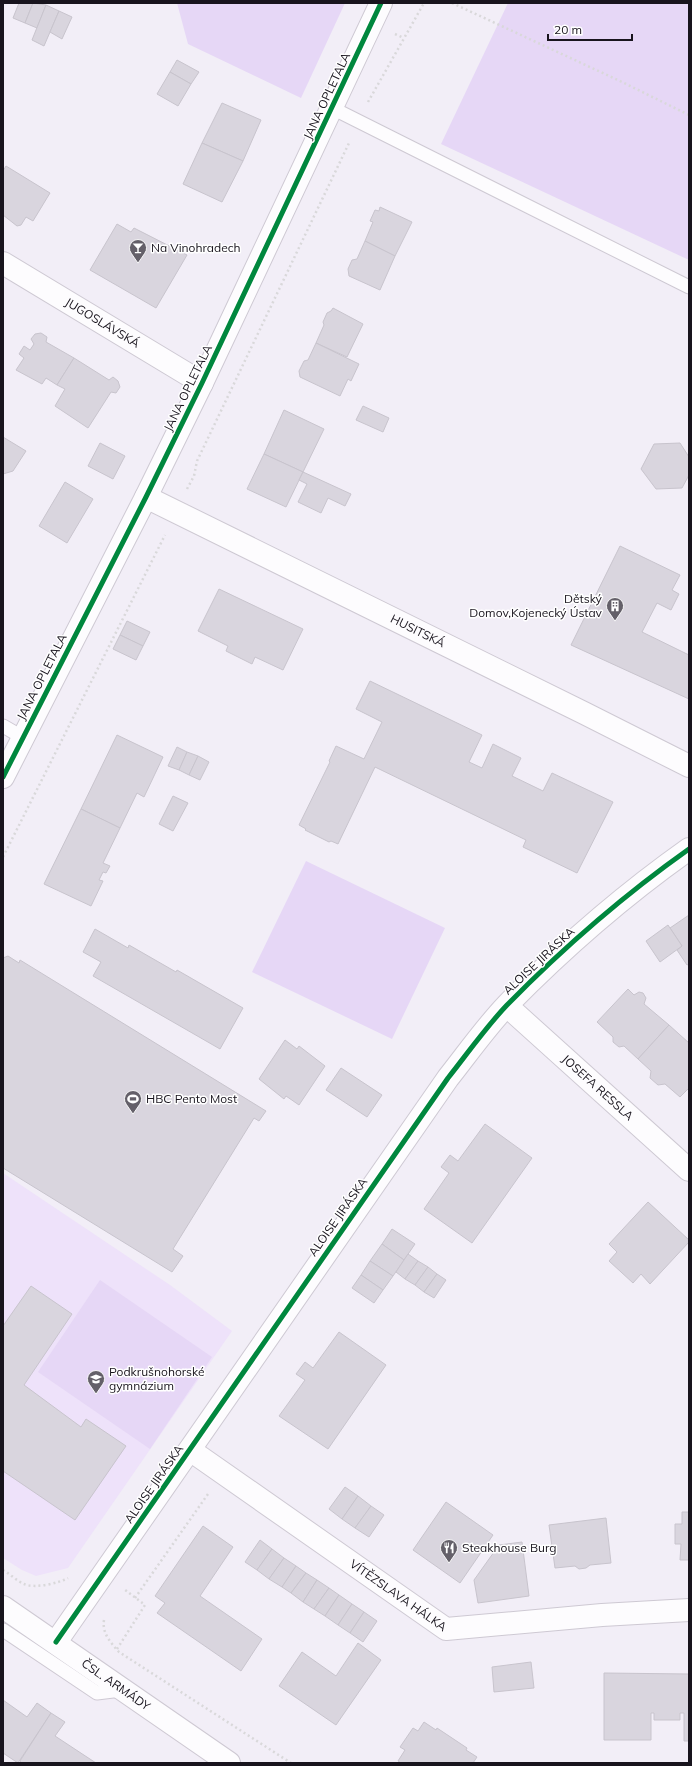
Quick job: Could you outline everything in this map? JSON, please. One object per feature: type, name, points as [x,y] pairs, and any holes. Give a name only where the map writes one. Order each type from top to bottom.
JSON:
[{"type":"street","name":"JANA OPLETALA","points":[[3,777],[22,737],[146,497],[202,383],[381,3]]},
{"type":"street","name":"JUGOSLÁVSKÁ","points":[[3,263],[202,383]]},
{"type":"street","name":"HUSITSKÁ","points":[[146,497],[689,766]]},
{"type":"street","name":"ALOISE JIRÁSKA","points":[[56,1642],[448,1078],[507,1006],[582,935],[657,872],[689,849]]},
{"type":"street","name":"JOSEFA RESSLA","points":[[507,1006],[689,1170]]},
{"type":"street","name":"VÍTĚZSLAVA HÁLKA","points":[[190,1450],[446,1629],[602,1615],[689,1610]]},
{"type":"street","name":"ČSL. ARMÁDY","points":[[3,1607],[56,1642],[121,1690],[229,1763]]},
{"type":"lane","points":[[332,108],[689,287]]},
{"type":"lane","points":[[3,726],[22,737]]},
{"type":"lane","points":[[3,1630],[97,1693],[121,1690]]},
{"type":"path","points":[[365,107],[424,3]]},
{"type":"path","points":[[452,3],[620,81],[689,115]]},
{"type":"path","points":[[395,34],[404,38]]},
{"type":"path","points":[[187,490],[194,476],[197,461],[350,141]]},
{"type":"path","points":[[3,857],[166,533]]},
{"type":"path","points":[[136,1598],[208,1494]]},
{"type":"path","points":[[3,1570],[26,1585],[46,1585],[61,1582],[72,1576]]},
{"type":"path","points":[[117,1649],[145,1605],[121,1587]]},
{"type":"path","points":[[105,1613],[103,1626],[107,1638],[117,1649],[291,1763]]},
{"type":"shaded area","points":[[177,3],[345,3],[301,98],[188,44]]},
{"type":"shaded area","points":[[508,3],[689,3],[689,260],[441,144]]},
{"type":"shaded area","points":[[306,861],[445,928],[392,1039],[252,972]]},
{"type":"shaded area","name":"Podkrušnohorské gymnázium","points":[[3,1173],[170,1285],[232,1331],[68,1568],[36,1576],[22,1570],[3,1558]]},
{"type":"shaded area","points":[[100,1280],[212,1357],[150,1449],[38,1372]]},
{"type":"building","points":[[19,3],[33,3],[25,23],[13,18]]},
{"type":"building","points":[[33,3],[46,5],[37,28],[25,23]]},
{"type":"building","points":[[46,5],[59,11],[44,46],[32,40]]},
{"type":"building","points":[[59,11],[72,17],[62,39],[50,32]]},
{"type":"building","points":[[177,60],[199,72],[191,84],[170,72]]},
{"type":"building","points":[[170,72],[191,84],[178,106],[157,94]]},
{"type":"building","points":[[222,103],[261,120],[243,161],[202,143]]},
{"type":"building","points":[[202,143],[243,161],[222,202],[183,184]]},
{"type":"building","points":[[6,166],[50,193],[33,221],[26,217],[21,225],[17,226],[3,215],[3,171]]},
{"type":"building","points":[[380,207],[412,222],[395,256],[365,241],[373,222],[370,221],[375,210],[379,211]]},
{"type":"building","name":"Na Vinohradech","points":[[117,224],[131,232],[134,228],[187,255],[156,308],[90,270]]},
{"type":"building","points":[[365,241],[395,256],[380,290],[349,276],[348,269],[352,260],[357,259]]},
{"type":"building","points":[[333,308],[363,324],[347,357],[316,343],[324,325],[323,322],[327,313]]},
{"type":"building","points":[[41,333],[47,337],[46,342],[74,358],[57,385],[46,378],[42,384],[16,370],[24,358],[19,354],[24,346],[30,350],[34,344],[31,339],[35,334]]},
{"type":"building","points":[[316,343],[359,364],[351,381],[348,379],[340,396],[300,377],[299,371],[304,361],[308,360]]},
{"type":"building","points":[[74,358],[109,380],[113,377],[118,381],[120,387],[116,393],[111,392],[88,428],[55,406],[65,389],[57,385]]},
{"type":"building","points":[[363,406],[389,418],[383,432],[356,420]]},
{"type":"building","points":[[284,410],[324,429],[303,472],[264,454]]},
{"type":"building","points":[[3,437],[26,451],[13,471],[3,474]]},
{"type":"building","points":[[100,443],[125,456],[113,479],[88,466]]},
{"type":"building","points":[[680,443],[689,457],[689,475],[682,488],[656,489],[641,469],[654,444]]},
{"type":"building","points":[[264,454],[303,472],[286,507],[247,489]]},
{"type":"building","points":[[303,472],[351,494],[345,506],[328,498],[321,513],[298,502],[307,484],[299,480]]},
{"type":"building","points":[[65,482],[93,499],[67,543],[39,526]]},
{"type":"building","name":"Dětský Domov,Kojenecký Ústav","points":[[620,546],[680,575],[672,590],[679,594],[671,610],[657,603],[642,632],[689,655],[689,699],[571,645]]},
{"type":"building","points":[[219,589],[303,629],[283,670],[255,657],[252,664],[226,651],[228,646],[198,631]]},
{"type":"building","points":[[127,621],[150,632],[143,646],[120,635]]},
{"type":"building","points":[[120,635],[143,646],[136,660],[113,649]]},
{"type":"building","points":[[370,681],[482,735],[469,762],[482,768],[493,744],[521,758],[512,776],[543,791],[552,773],[613,802],[577,873],[523,847],[526,840],[375,767],[338,844],[331,841],[329,842],[305,830],[306,829],[299,825],[330,762],[329,761],[336,746],[364,759],[382,722],[356,709]]},
{"type":"building","points":[[117,735],[163,757],[144,797],[137,793],[120,828],[81,809]]},
{"type":"building","points":[[177,747],[187,752],[179,770],[168,766]]},
{"type":"building","points":[[187,752],[198,756],[189,775],[179,770]]},
{"type":"building","points":[[198,756],[209,762],[200,780],[189,775]]},
{"type":"building","points":[[173,796],[188,803],[173,831],[159,824]]},
{"type":"building","points":[[81,809],[120,828],[103,863],[110,866],[106,873],[103,872],[99,880],[103,881],[91,906],[44,884]]},
{"type":"building","points":[[689,915],[689,964],[687,965],[677,950],[682,946],[670,928]]},
{"type":"building","points":[[668,925],[682,946],[660,962],[646,941]]},
{"type":"building","points":[[95,929],[128,948],[129,945],[176,972],[177,970],[243,1008],[220,1049],[93,976],[101,962],[83,952]]},
{"type":"building","name":"HBC Pento Most","points":[[8,956],[19,963],[20,960],[266,1111],[259,1121],[254,1118],[173,1249],[183,1256],[172,1272],[3,1168],[3,958]]},
{"type":"building","points":[[628,989],[634,995],[639,992],[643,993],[646,998],[644,1004],[669,1025],[638,1059],[624,1046],[619,1047],[613,1042],[613,1037],[597,1022]]},
{"type":"building","points":[[669,1025],[689,1043],[689,1088],[680,1097],[665,1084],[658,1085],[650,1078],[651,1071],[638,1059]]},
{"type":"building","points":[[285,1040],[297,1049],[299,1046],[325,1066],[299,1105],[286,1096],[284,1099],[259,1079]]},
{"type":"building","points":[[341,1068],[382,1095],[367,1117],[326,1090]]},
{"type":"building","points":[[485,1124],[532,1158],[472,1243],[424,1209],[449,1173],[441,1167],[450,1155],[458,1161]]},
{"type":"building","points":[[648,1202],[689,1240],[689,1242],[650,1284],[641,1274],[633,1283],[609,1261],[617,1252],[609,1244]]},
{"type":"building","points":[[392,1229],[415,1244],[404,1260],[382,1244]]},
{"type":"building","points":[[382,1244],[404,1260],[393,1276],[370,1261]]},
{"type":"building","points":[[408,1254],[418,1261],[405,1279],[396,1272]]},
{"type":"building","points":[[370,1261],[393,1276],[383,1290],[361,1275]]},
{"type":"building","points":[[418,1261],[428,1267],[415,1285],[405,1279]]},
{"type":"building","points":[[428,1267],[437,1274],[424,1292],[415,1285]]},
{"type":"building","points":[[437,1274],[446,1280],[434,1298],[424,1292]]},
{"type":"building","points":[[361,1275],[383,1290],[374,1303],[352,1288]]},
{"type":"building","points":[[31,1286],[72,1314],[24,1385],[81,1427],[86,1419],[126,1446],[75,1520],[3,1471],[3,1326]]},
{"type":"building","points":[[339,1332],[386,1365],[328,1449],[279,1416],[305,1380],[296,1374],[305,1362],[313,1368]]},
{"type":"building","points":[[345,1487],[358,1496],[342,1519],[329,1509]]},
{"type":"building","points":[[358,1496],[371,1506],[355,1528],[342,1519]]},
{"type":"building","points":[[446,1502],[493,1535],[460,1583],[413,1550]]},
{"type":"building","points":[[371,1506],[384,1515],[369,1537],[355,1528]]},
{"type":"building","points":[[682,1512],[689,1512],[689,1560],[680,1560],[681,1544],[675,1544],[675,1524],[682,1524]]},
{"type":"building","points":[[606,1518],[611,1563],[590,1565],[586,1568],[579,1569],[575,1566],[555,1568],[549,1525]]},
{"type":"building","points":[[203,1526],[233,1547],[200,1596],[262,1639],[241,1671],[157,1613],[165,1603],[155,1596]]},
{"type":"building","points":[[260,1540],[272,1549],[257,1570],[245,1562]]},
{"type":"building","points":[[522,1542],[529,1596],[478,1603],[474,1580],[499,1545]]},
{"type":"building","points":[[272,1549],[284,1558],[269,1579],[257,1570]]},
{"type":"building","points":[[284,1558],[296,1566],[282,1587],[269,1579]]},
{"type":"building","points":[[296,1566],[306,1573],[291,1593],[282,1587]]},
{"type":"building","points":[[306,1573],[317,1580],[303,1602],[291,1593]]},
{"type":"building","points":[[317,1580],[329,1588],[314,1609],[303,1602]]},
{"type":"building","points":[[329,1588],[339,1595],[325,1616],[314,1609]]},
{"type":"building","points":[[339,1595],[352,1604],[338,1625],[325,1616]]},
{"type":"building","points":[[352,1604],[364,1612],[350,1633],[338,1625]]},
{"type":"building","points":[[364,1612],[377,1621],[363,1642],[350,1633]]},
{"type":"building","points":[[358,1643],[381,1660],[336,1725],[279,1686],[302,1652],[336,1676]]},
{"type":"building","points":[[531,1662],[534,1688],[494,1692],[492,1667]]},
{"type":"building","points":[[604,1673],[689,1674],[689,1741],[684,1741],[684,1713],[680,1713],[680,1720],[654,1720],[654,1713],[651,1713],[651,1740],[604,1740]]},
{"type":"building","points":[[3,1700],[27,1717],[37,1703],[51,1713],[18,1763],[3,1753]]},
{"type":"building","points":[[51,1713],[65,1722],[55,1736],[96,1763],[22,1763],[20,1761]]},
{"type":"building","points":[[424,1722],[436,1730],[437,1728],[467,1748],[466,1750],[477,1757],[473,1763],[401,1763],[398,1761],[405,1750],[400,1747],[413,1728],[418,1731]]},
{"type":"cycle path","points":[[3,777],[146,497],[202,383],[381,3]]},
{"type":"cycle path","points":[[56,1642],[448,1078],[484,1031],[499,1013],[572,943],[641,885],[689,849]]},
{"type":"place","name":"Na Vinohradech","points":[[138,263]]},
{"type":"place","name":"Dětský Domov,Kojenecký Ústav","points":[[615,621]]},
{"type":"place","name":"HBC Pento Most","points":[[133,1114]]},
{"type":"place","name":"Podkrušnohorské gymnázium","points":[[96,1394]]},
{"type":"place","name":"Steakhouse Burg","points":[[449,1563]]}]
